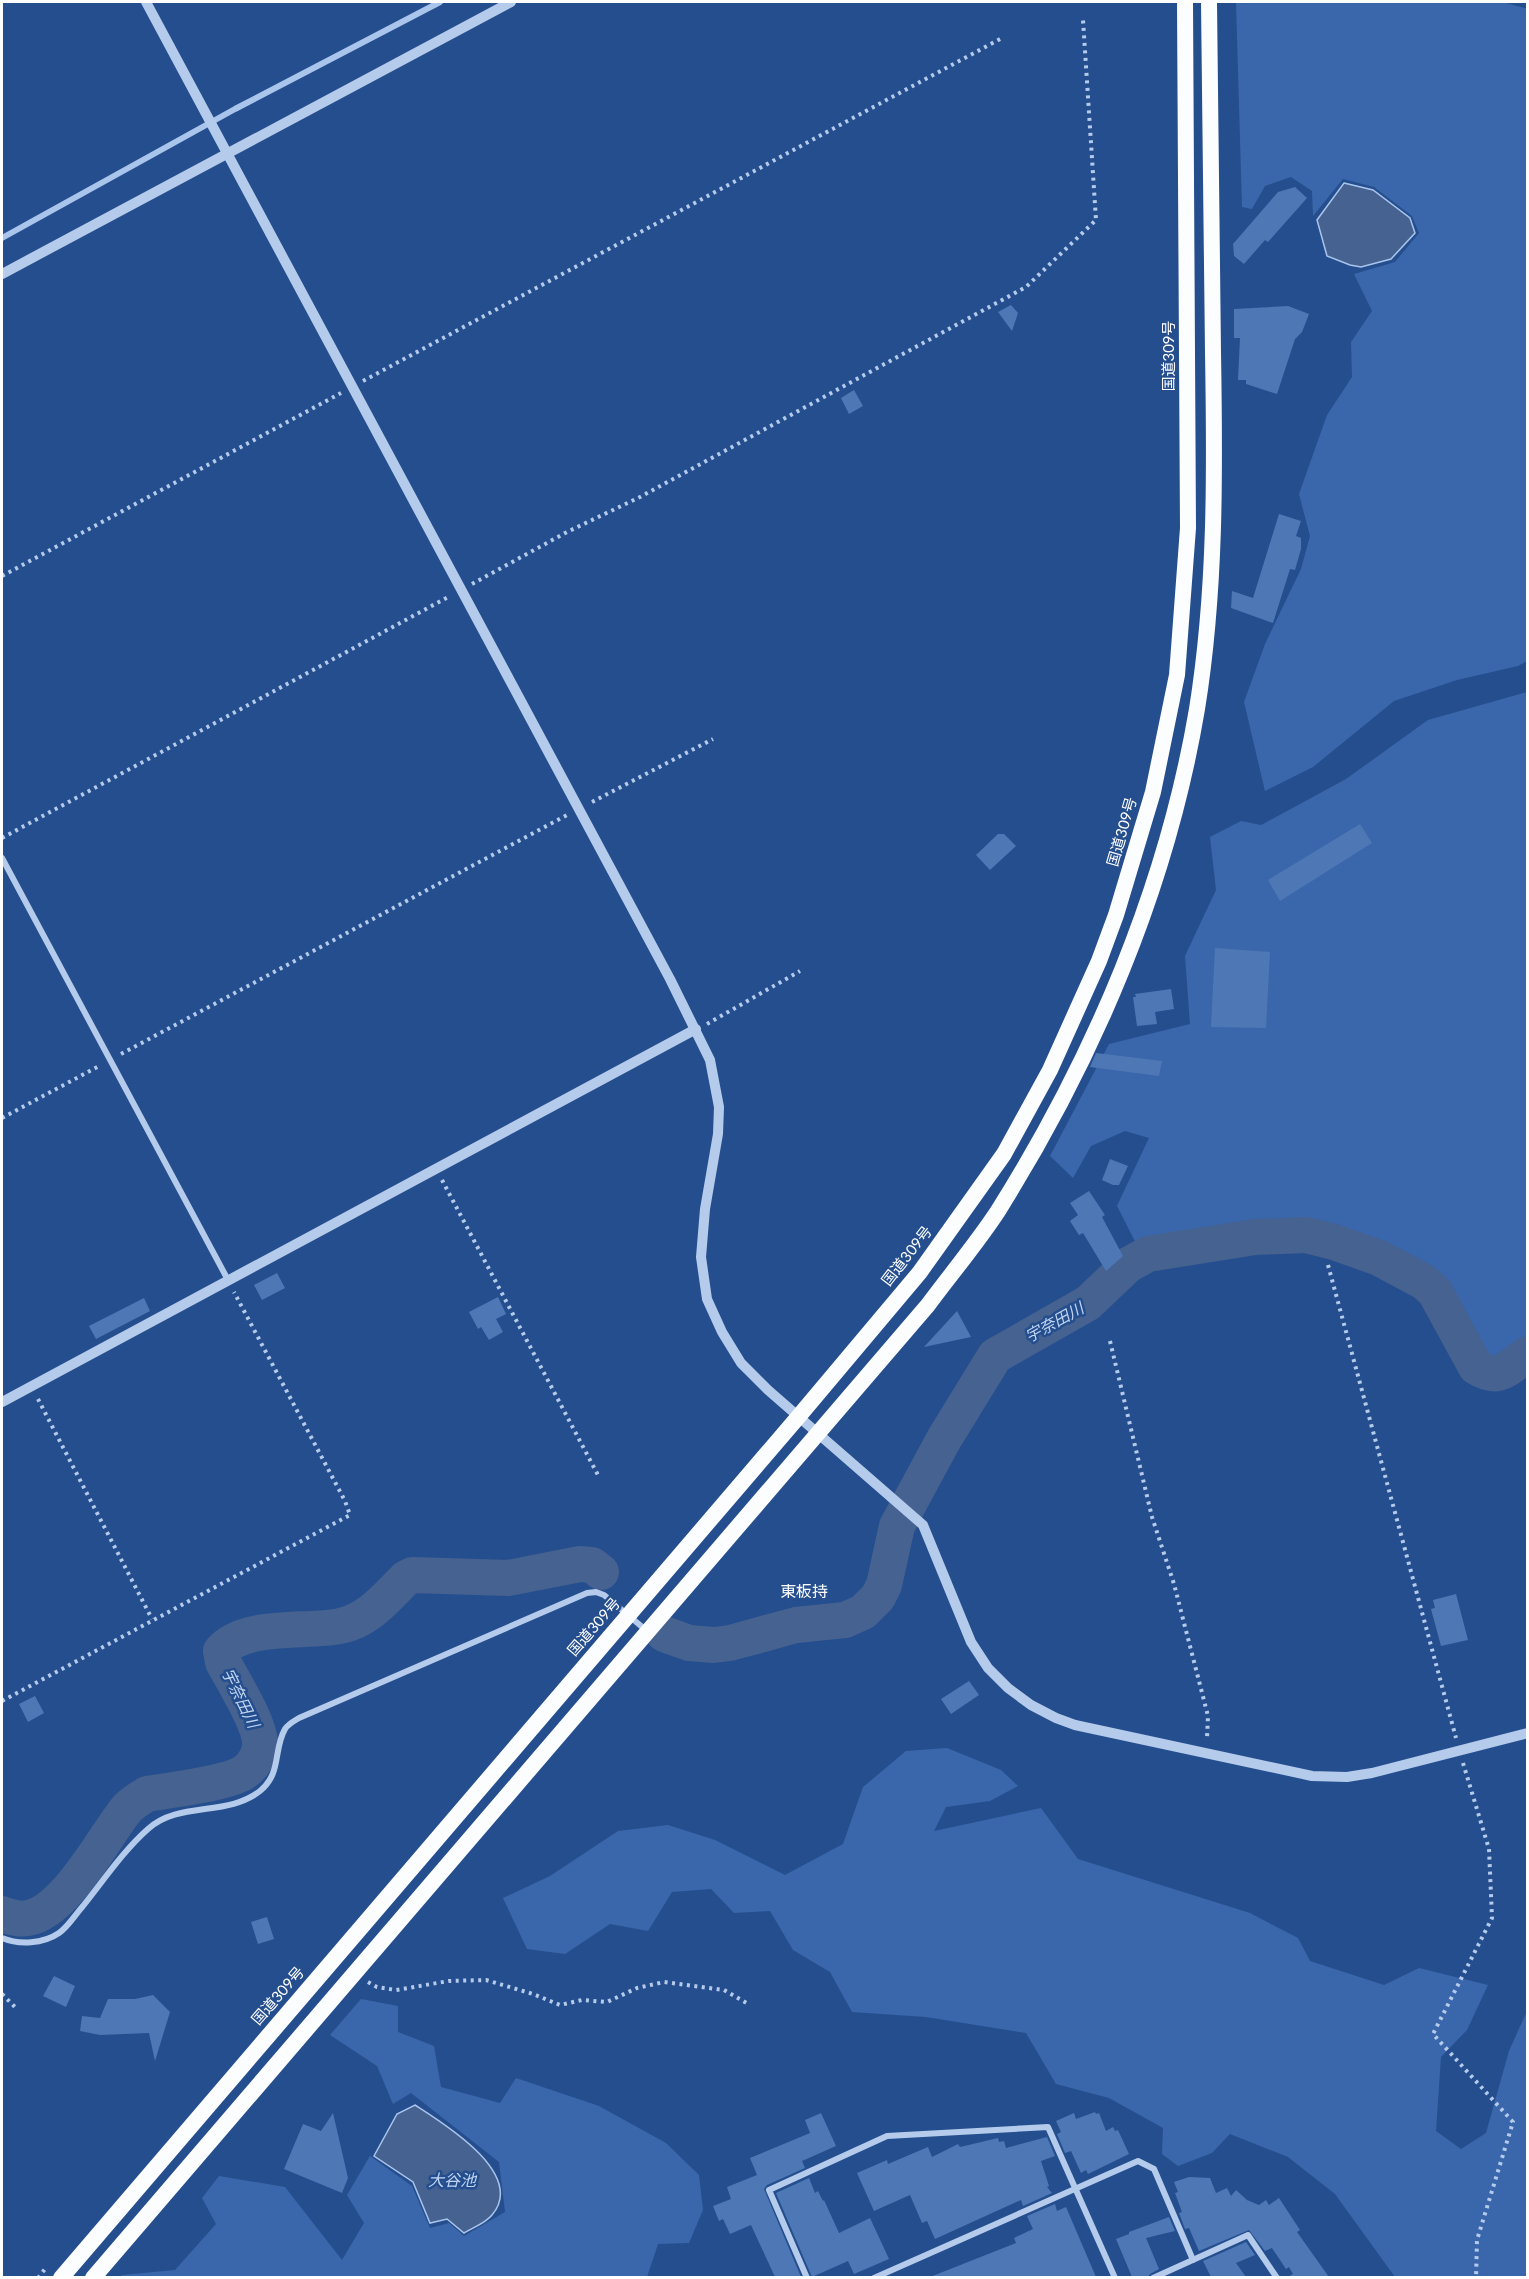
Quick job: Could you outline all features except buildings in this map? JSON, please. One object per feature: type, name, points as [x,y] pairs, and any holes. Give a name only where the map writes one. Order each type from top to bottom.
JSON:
[{"type":"highway","name":"国道309号","points":[[61,2277],[920,1272],[1004,1154],[1050,1070],[1095,972],[1116,915],[1150,803],[1168,728],[1177,675],[1188,528],[1185,2]]},
{"type":"highway","points":[[93,2277],[928,1305],[996,1213],[1076,1073],[1103,1017],[1158,867],[1183,781],[1197,708],[1206,635],[1215,496],[1209,2]]},
{"type":"street","points":[[146,2],[579,809],[696,1029],[710,1060],[719,1107],[718,1134],[702,1235],[703,1281],[707,1299],[722,1332],[741,1363],[889,1498],[922,1525],[971,1642],[988,1668],[1008,1688],[1031,1705],[1056,1718],[1075,1725],[1312,1776],[1347,1777],[1372,1773],[1527,1733]]},
{"type":"street","points":[[2,274],[510,2]]},
{"type":"street","points":[[2,858],[228,1280]]},
{"type":"street","points":[[2,1402],[696,1029]]},
{"type":"street","points":[[2,1938],[31,1943],[61,1932],[139,1838],[155,1823],[184,1812],[234,1804],[260,1791],[273,1774],[285,1729],[299,1718],[587,1593],[596,1592],[604,1595],[648,1632]]},
{"type":"street","points":[[807,2277],[769,2190],[887,2136],[1048,2127],[1115,2277]]},
{"type":"street","points":[[874,2277],[1138,2161],[1154,2169],[1193,2260]]},
{"type":"street","points":[[1153,2277],[1248,2235],[1277,2277]]},
{"type":"path","points":[[2,838],[1026,287],[1096,220],[1083,20]]},
{"type":"path","points":[[2,576],[1002,38]]},
{"type":"path","points":[[2,1118],[712,739]]},
{"type":"path","points":[[696,1029],[717,1020],[800,971]]},
{"type":"path","points":[[436,1169],[599,1477]]},
{"type":"path","points":[[1328,1265],[1478,1820],[1489,1849],[1492,1918],[1433,2034],[1513,2122],[1477,2240],[1476,2277]]},
{"type":"path","points":[[2,1701],[350,1515],[345,1501],[228,1280]]},
{"type":"path","points":[[1110,1341],[1152,1517],[1174,1584],[1208,1716],[1206,1754]]},
{"type":"path","points":[[31,1386],[152,1619]]},
{"type":"path","points":[[354,1974],[377,1987],[396,1990],[449,1981],[486,1980],[560,2005],[582,2000],[607,2002],[637,1988],[664,1982],[724,1990],[750,2005]]},
{"type":"path","points":[[2,1994],[16,2008]]},
{"type":"shaded area","points":[[1236,2],[1502,2],[1528,9],[1527,661],[1518,666],[1457,680],[1394,701],[1313,767],[1265,791],[1244,702],[1265,644],[1301,569],[1310,536],[1299,494],[1327,415],[1352,377],[1351,342],[1372,311],[1354,274],[1395,262],[1419,233],[1412,216],[1374,187],[1343,179],[1313,216],[1312,191],[1291,177],[1265,186],[1252,209],[1242,207]]},
{"type":"shaded area","points":[[1527,692],[1527,1352],[1502,1371],[1472,1369],[1427,1294],[1344,1249],[1298,1235],[1200,1249],[1147,1265],[1117,1206],[1149,1138],[1125,1131],[1091,1146],[1073,1178],[1050,1156],[1109,1044],[1190,1024],[1185,956],[1216,890],[1210,837],[1241,821],[1261,825],[1346,779],[1428,720]]},
{"type":"shaded area","points":[[947,1748],[1001,1770],[1018,1786],[990,1801],[946,1807],[934,1831],[1041,1808],[1078,1859],[1250,1913],[1298,1938],[1310,1961],[1384,1985],[1419,1968],[1488,1985],[1467,2030],[1441,2057],[1436,2131],[1461,2149],[1486,2133],[1509,2051],[1527,2011],[1527,2277],[1395,2277],[1335,2194],[1288,2157],[1230,2134],[1212,2153],[1178,2166],[1162,2154],[1163,2128],[1109,2098],[1056,2084],[1026,2033],[926,2017],[852,2012],[830,1972],[793,1950],[770,1911],[734,1913],[711,1889],[672,1892],[648,1931],[610,1924],[565,1954],[527,1949],[503,1898],[550,1876],[618,1831],[668,1825],[715,1840],[785,1875],[843,1844],[863,1787],[906,1751]]},
{"type":"shaded area","points":[[361,1999],[398,2006],[398,2032],[434,2046],[441,2087],[500,2103],[516,2078],[599,2106],[666,2143],[699,2175],[703,2210],[689,2243],[658,2244],[647,2277],[120,2277],[175,2270],[216,2224],[202,2198],[219,2176],[285,2187],[342,2260],[364,2223],[347,2195],[370,2156],[412,2186],[430,2228],[449,2223],[464,2236],[505,2212],[499,2162],[411,2093],[393,2104],[377,2066],[330,2035]]},
{"type":"water","points":[[1344,183],[1373,190],[1410,218],[1415,233],[1391,259],[1361,267],[1327,256],[1317,220]]},
{"type":"water","name":"大谷池","points":[[415,2105],[444,2124],[477,2151],[499,2183],[500,2199],[492,2215],[483,2223],[464,2233],[447,2219],[430,2223],[413,2182],[374,2156],[397,2114]]},
{"type":"waterway","points":[[2,238],[235,109],[440,2]]},
{"type":"waterway","name":"宇奈田川","points":[[664,1634],[689,1643],[714,1645],[730,1643],[796,1625],[845,1620],[863,1612],[878,1597],[884,1585],[897,1526],[944,1439],[995,1356],[1088,1303],[1128,1265],[1148,1254],[1255,1237],[1306,1235],[1334,1242],[1379,1258],[1424,1282],[1435,1292],[1476,1367],[1497,1373],[1509,1368],[1528,1354]]},
{"type":"waterway","name":"宇奈田川","points":[[2,1914],[28,1918],[42,1913],[56,1903],[82,1873],[127,1808],[135,1801],[147,1794],[234,1777],[243,1773],[256,1760],[260,1747],[259,1734],[223,1662],[221,1651],[232,1642],[260,1633],[326,1628],[350,1623],[368,1614],[412,1575],[508,1578],[580,1564],[592,1565],[601,1572]]},
{"type":"district","name":"東板持","points":[[804,1591]]}]
